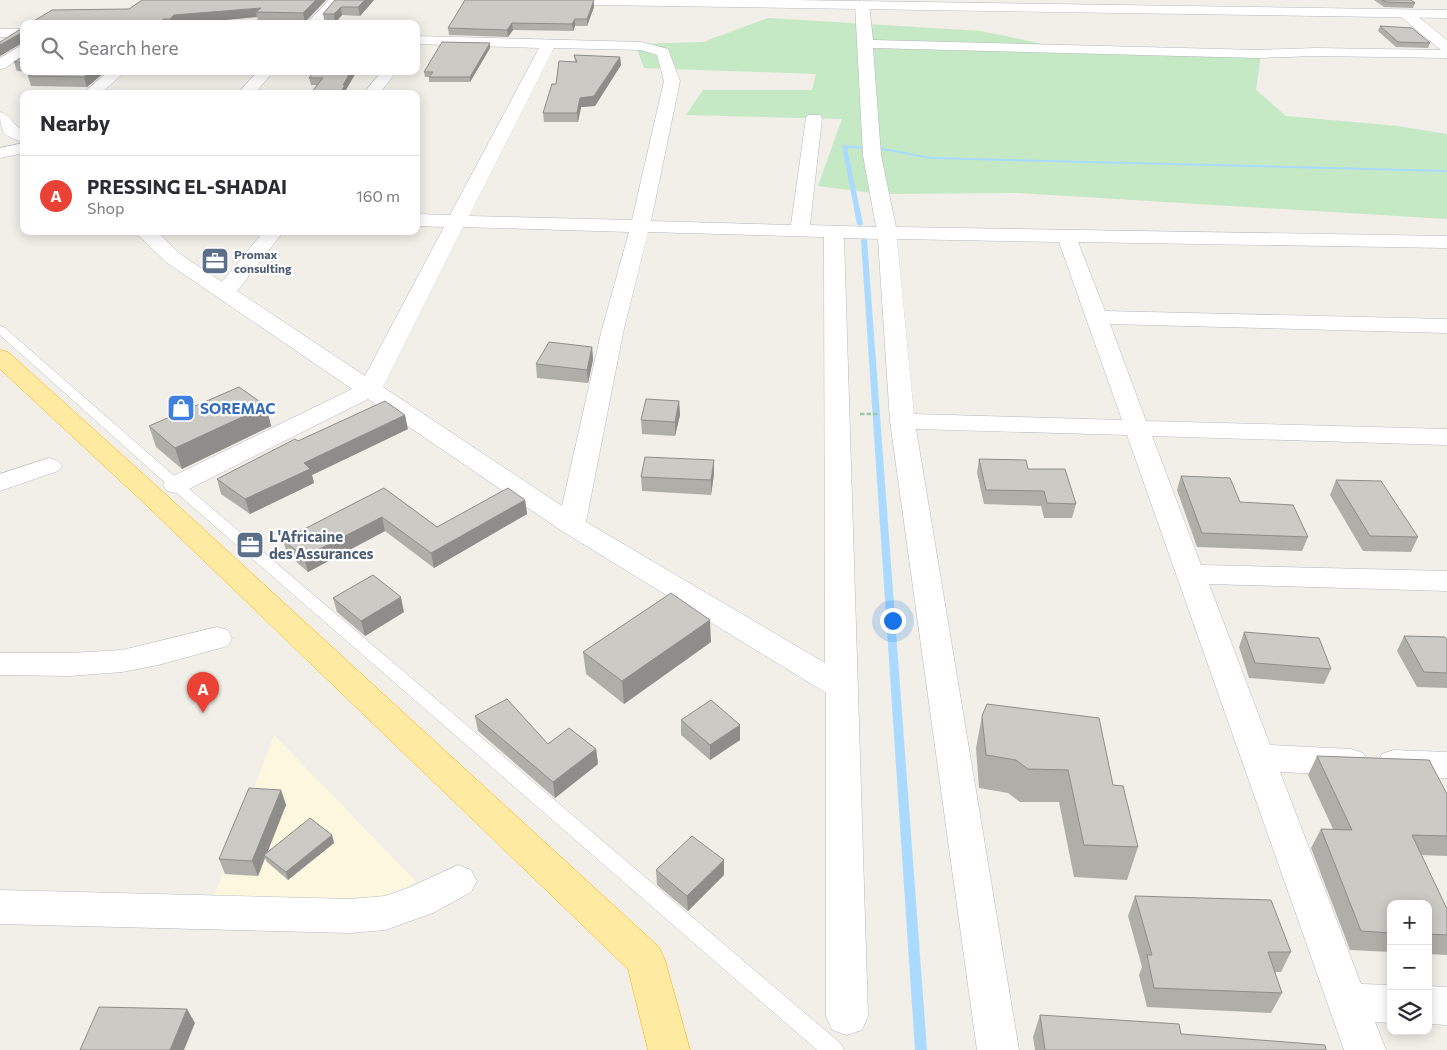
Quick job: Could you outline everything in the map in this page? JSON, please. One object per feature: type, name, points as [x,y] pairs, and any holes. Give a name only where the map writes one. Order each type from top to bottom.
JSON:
[{"type":"highway","points":[[0,357],[160,504],[645,960],[669,1050]]},
{"type":"street","points":[[317,20],[336,0]]},
{"type":"street","points":[[535,0],[1447,14]]},
{"type":"street","points":[[1052,0],[1447,6]]},
{"type":"street","points":[[862,4],[872,147],[887,233],[894,418],[998,1050]]},
{"type":"street","points":[[1406,14],[1447,47]]},
{"type":"street","points":[[0,33],[20,33]]},
{"type":"street","points":[[420,40],[642,46],[663,52],[672,81],[640,226],[612,332],[572,525]]},
{"type":"street","points":[[176,486],[370,389],[549,43]]},
{"type":"street","points":[[866,44],[1248,54],[1315,52],[1447,54]]},
{"type":"street","points":[[0,65],[20,51]]},
{"type":"street","points":[[95,90],[114,75]]},
{"type":"street","points":[[249,90],[263,75]]},
{"type":"street","points":[[373,90],[387,75]]},
{"type":"street","points":[[0,118],[12,132],[20,135]]},
{"type":"street","points":[[800,230],[814,118]]},
{"type":"street","points":[[0,154],[20,149]]},
{"type":"street","points":[[420,220],[887,233],[1447,242]]},
{"type":"street","points":[[834,231],[847,1016]]},
{"type":"street","points":[[148,235],[173,258],[224,293],[572,525],[842,688]]},
{"type":"street","points":[[224,293],[271,235]]},
{"type":"street","points":[[1066,235],[1365,1050]]},
{"type":"street","points":[[1097,317],[1447,326]]},
{"type":"street","points":[[894,418],[1136,428],[1447,437]]},
{"type":"street","points":[[0,483],[49,466]]},
{"type":"street","points":[[1190,574],[1447,581]]},
{"type":"street","points":[[0,664],[76,665],[106,663],[140,658],[217,638]]},
{"type":"street","points":[[1258,758],[1447,765]]},
{"type":"street","points":[[0,907],[350,916],[385,913],[420,901],[458,881]]},
{"type":"street","points":[[1347,1002],[1387,1004]]},
{"type":"street","points":[[1432,1005],[1447,1006]]},
{"type":"lane","points":[[0,329],[176,486],[833,1050]]},
{"type":"path","points":[[859,414],[894,418]]},
{"type":"shaded area","points":[[274,735],[416,882],[384,897],[357,901],[213,899]]},
{"type":"green space","points":[[768,18],[981,31],[1076,51],[1261,54],[1256,90],[1286,116],[1398,126],[1447,134],[1447,219],[1018,193],[881,194],[818,186],[842,119],[686,115],[703,90],[812,90],[816,74],[644,68],[635,44],[703,42]]},
{"type":"building","points":[[142,0],[316,0],[303,13],[256,12],[261,8],[174,15],[170,19],[163,20],[36,20],[52,10],[129,9]]},
{"type":"building","points":[[335,0],[365,0],[358,7],[341,7],[334,14],[323,14]]},
{"type":"building","points":[[465,0],[594,0],[587,19],[575,19],[572,24],[512,23],[507,30],[448,28]]},
{"type":"building","points":[[1382,0],[1411,0],[1415,3],[1386,2]]},
{"type":"building","points":[[1380,26],[1412,28],[1430,43],[1398,42]]},
{"type":"building","points":[[20,30],[20,34],[0,45],[0,42]]},
{"type":"building","points":[[442,42],[490,43],[470,77],[429,77],[433,72],[424,72]]},
{"type":"building","points":[[574,55],[620,57],[594,96],[580,98],[577,113],[543,113],[552,84],[556,84],[559,61],[577,62]]},
{"type":"building","points":[[29,75],[86,75],[84,77],[28,76]]},
{"type":"building","points":[[311,75],[349,75],[342,90],[313,90],[323,78],[309,78]]},
{"type":"building","points":[[549,342],[592,347],[587,370],[536,364]]},
{"type":"building","points":[[239,387],[266,406],[175,448],[149,426]]},
{"type":"building","points":[[646,399],[679,401],[675,422],[641,420]]},
{"type":"building","points":[[385,401],[405,415],[304,463],[310,469],[245,499],[217,479],[295,439],[298,441]]},
{"type":"building","points":[[645,457],[714,460],[711,480],[641,477]]},
{"type":"building","points":[[979,459],[1026,460],[1028,469],[1065,469],[1076,504],[1047,503],[1044,491],[986,490]]},
{"type":"building","points":[[1181,476],[1230,478],[1240,502],[1293,505],[1308,537],[1202,533]]},
{"type":"building","points":[[1336,480],[1381,481],[1418,537],[1370,536]]},
{"type":"building","points":[[384,488],[437,527],[508,488],[525,500],[431,553],[382,517],[304,557],[283,540]]},
{"type":"building","points":[[373,575],[401,597],[361,621],[333,598]]},
{"type":"building","points":[[671,593],[710,620],[622,681],[583,652]]},
{"type":"building","points":[[1244,632],[1319,638],[1331,669],[1255,663]]},
{"type":"building","points":[[1404,636],[1445,637],[1447,640],[1447,673],[1424,672]]},
{"type":"building","points":[[507,699],[548,744],[569,728],[596,749],[553,782],[475,716]]},
{"type":"building","points":[[711,700],[740,725],[710,745],[681,720]]},
{"type":"building","points":[[987,704],[1099,718],[1113,785],[1123,786],[1138,847],[1084,845],[1068,770],[1028,769],[1016,760],[986,755],[982,716]]},
{"type":"building","points":[[1317,756],[1429,760],[1447,794],[1447,836],[1412,835],[1447,909],[1447,935],[1432,934],[1432,900],[1387,900],[1387,933],[1361,931],[1321,829],[1352,830]]},
{"type":"building","points":[[249,788],[281,790],[252,861],[219,859]]},
{"type":"building","points":[[310,818],[332,835],[286,872],[264,855]]},
{"type":"building","points":[[692,836],[724,860],[687,896],[656,870]]},
{"type":"building","points":[[1135,896],[1271,900],[1291,952],[1268,952],[1282,993],[1154,988],[1147,955],[1152,955]]},
{"type":"building","points":[[99,1007],[187,1009],[170,1050],[80,1050]]},
{"type":"building","points":[[1040,1015],[1179,1024],[1181,1034],[1325,1045],[1326,1050],[1045,1050]]},
{"type":"waterway","points":[[860,224],[844,146],[883,149],[931,158],[1447,171]]},
{"type":"waterway","points":[[864,240],[921,1050]]},
{"type":"place","name":"Promax consulting","points":[[215,261]]},
{"type":"place","name":"SOREMAC","points":[[181,408]]},
{"type":"place","name":"L'Africaine des Assurances","points":[[250,545]]},
{"type":"place","name":"PRESSING EL-SHADAI","points":[[203,713]]}]
